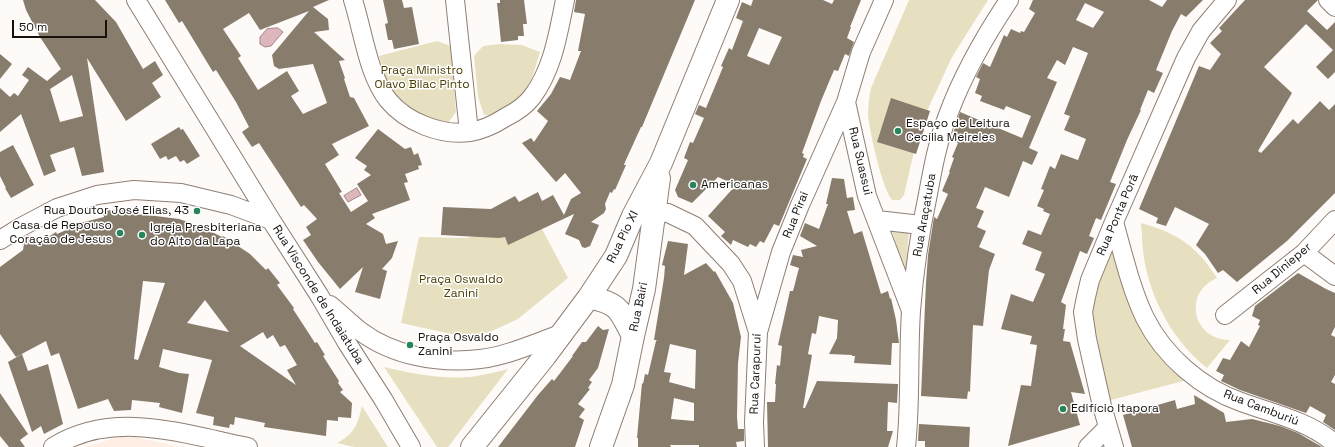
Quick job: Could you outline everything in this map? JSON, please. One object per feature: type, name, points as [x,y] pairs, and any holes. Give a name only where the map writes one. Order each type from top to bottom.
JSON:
[{"type":"main road","name":"Rua Pio XI","points":[[472,447],[589,297],[616,256],[633,216],[661,163],[728,0]]},
{"type":"main road","name":"Rua Bairi","points":[[602,447],[623,385],[644,289],[661,163]]},
{"type":"main road","points":[[589,297],[610,302],[615,306],[625,320],[633,336]]},
{"type":"street","name":"Rua Visconde de Indaiatuba","points":[[136,0],[271,220],[320,295],[347,343],[412,447]]},
{"type":"street","points":[[353,0],[373,73],[388,100],[411,118],[436,129],[450,132],[469,132],[493,125],[520,110],[532,98],[541,82],[554,52],[564,0]]},
{"type":"street","points":[[455,0],[469,132]]},
{"type":"street","name":"Rua Pirai","points":[[758,332],[781,252],[800,205],[846,102],[862,52],[884,0]]},
{"type":"street","name":"Rua Araçatuba","points":[[906,447],[911,312],[915,272],[922,225],[935,158],[948,115],[965,74],[989,30],[1010,0]]},
{"type":"street","name":"Rua Ponta Porã","points":[[1114,447],[1087,339],[1083,312],[1090,280],[1186,58],[1201,31],[1227,0]]},
{"type":"street","points":[[1328,0],[1335,7]]},
{"type":"street","name":"Rua Suassui","points":[[846,102],[867,196],[911,312]]},
{"type":"street","points":[[0,240],[57,208],[97,195],[134,190],[182,193],[231,205],[271,220]]},
{"type":"street","name":"Rua Carapuruí","points":[[633,216],[659,224],[666,223],[695,226],[731,264],[742,281],[758,332],[754,422],[755,447]]},
{"type":"street","points":[[877,220],[922,225]]},
{"type":"street","name":"Rua Dinieper","points":[[1225,315],[1304,253],[1335,220]]},
{"type":"street","name":"Rua Camburiú","points":[[1114,222],[1126,264],[1145,318],[1163,346],[1178,362],[1196,378],[1230,398],[1314,428],[1335,444]]},
{"type":"street","points":[[1304,253],[1335,276]]},
{"type":"street","points":[[320,295],[360,331],[380,343],[401,352],[443,360],[480,359],[515,350],[561,334]]},
{"type":"street","points":[[610,424],[615,447]]},
{"type":"street","points":[[53,447],[76,436],[94,430],[132,426],[154,428],[248,447]]},
{"type":"street","points":[[1088,447],[1108,427]]},
{"type":"shaded area","points":[[278,28],[283,32],[271,46],[265,47],[260,44],[260,37],[267,29]]},
{"type":"shaded area","points":[[357,188],[361,195],[348,202],[344,196]]},
{"type":"shaded area","points":[[125,435],[180,447],[85,447]]},
{"type":"green space","points":[[909,0],[988,0],[952,57],[927,111],[916,143],[904,195],[900,200],[892,200],[884,184],[877,160],[869,124],[868,105],[871,88]]},
{"type":"green space","name":"Praça Ministro Olavo Bilac Pinto","points":[[437,41],[451,46],[456,112],[448,123],[436,123],[417,114],[400,102],[387,82],[379,56]]},
{"type":"green space","name":"Praça Ministro Olavo Bilac Pinto","points":[[499,44],[522,45],[540,52],[529,83],[520,96],[499,112],[491,115],[484,115],[478,97],[474,56],[483,46]]},
{"type":"green space","name":"Praça Oswaldo Zanini","points":[[533,212],[568,278],[518,319],[490,332],[460,336],[401,323],[419,237],[467,238],[506,228]]},
{"type":"green space","points":[[1141,223],[1165,231],[1185,242],[1202,257],[1217,278],[1206,285],[1199,294],[1196,304],[1196,315],[1200,324],[1207,332],[1217,338],[1230,340],[1207,368],[1193,356],[1181,342],[1161,310],[1153,292],[1148,275],[1144,256]]},
{"type":"green space","points":[[909,230],[906,269],[904,270],[892,231]]},
{"type":"green space","points":[[1111,245],[1187,380],[1107,401],[1090,323],[1092,304]]},
{"type":"green space","points":[[384,367],[438,377],[471,377],[508,369],[448,447],[437,447]]},
{"type":"green space","points":[[362,406],[388,447],[354,447],[337,443],[352,432],[359,419]]},
{"type":"building","points":[[23,0],[95,0],[116,22],[143,69],[155,61],[163,75],[152,83],[161,97],[126,121],[87,58],[104,172],[82,176],[74,147],[50,155],[56,171],[44,176],[21,114],[0,132],[0,88],[10,97],[14,93],[18,96],[29,80],[22,75],[28,67],[47,81],[61,69],[40,37],[26,10]],"holes":[[[72,75],[83,116],[60,122],[50,89]]]},
{"type":"building","points":[[165,0],[329,0],[313,7],[328,19],[329,30],[314,32],[345,60],[339,61],[350,97],[354,98],[369,126],[332,144],[339,155],[325,164],[342,192],[339,193],[351,212],[368,201],[357,184],[371,175],[364,170],[367,166],[355,158],[378,129],[405,149],[411,147],[414,155],[418,153],[422,165],[418,166],[419,169],[405,174],[408,182],[404,183],[410,200],[372,214],[375,218],[366,224],[383,234],[386,244],[398,241],[392,258],[382,269],[387,271],[380,299],[355,292],[363,267],[340,289],[318,262],[303,240],[311,235],[306,227],[317,219],[304,205],[301,207],[259,143],[252,147],[242,132],[249,127],[236,102],[216,70],[213,72],[182,21],[179,23]],"holes":[[[309,11],[272,55],[274,66],[279,69],[313,64],[327,103],[303,114],[291,96],[299,91],[287,71],[258,90],[238,58],[241,56],[223,29],[249,13],[260,30]]]},
{"type":"building","points":[[383,0],[402,0],[404,8],[412,7],[419,44],[394,49],[392,40],[388,40],[385,24],[388,23]]},
{"type":"building","points":[[500,0],[524,0],[527,24],[523,24],[524,36],[518,36],[518,40],[501,42],[497,3],[500,3]]},
{"type":"building","points":[[576,0],[695,0],[642,127],[625,162],[624,165],[626,165],[615,190],[614,189],[612,193],[610,192],[605,204],[606,209],[604,213],[591,222],[599,225],[590,246],[585,248],[582,247],[579,240],[565,234],[574,214],[508,245],[505,237],[441,235],[443,207],[491,209],[515,196],[519,202],[538,192],[542,201],[553,195],[564,215],[571,199],[581,193],[565,173],[556,182],[522,143],[531,138],[534,142],[548,121],[537,111],[551,94],[560,77],[570,80],[581,51],[578,51],[585,14],[574,12]]},
{"type":"building","points":[[753,0],[823,0],[832,4],[834,0],[861,0],[847,38],[854,42],[849,56],[845,54],[838,71],[834,70],[821,101],[802,153],[804,154],[803,157],[807,159],[779,226],[774,224],[764,243],[760,241],[756,247],[750,244],[748,247],[733,240],[731,245],[721,236],[725,232],[708,216],[736,185],[718,177],[692,203],[678,197],[675,190],[688,160],[684,158],[690,142],[693,143],[704,118],[695,114],[699,105],[706,108],[729,48],[732,50],[743,21],[736,18],[742,2],[751,6]],"holes":[[[759,28],[782,37],[769,65],[747,56]]]},
{"type":"building","points":[[1033,0],[1149,0],[1162,7],[1167,0],[1203,0],[1186,17],[1181,14],[1172,31],[1156,70],[1163,73],[1154,93],[1148,90],[1110,182],[1116,184],[1101,220],[1096,218],[1089,236],[1094,238],[1087,254],[1080,251],[1061,302],[1066,305],[1063,341],[1070,342],[1085,394],[1071,392],[1080,425],[1008,446],[1021,385],[1031,386],[1037,345],[1030,344],[1032,336],[1001,329],[1011,294],[1033,302],[1045,274],[1035,270],[1042,252],[1022,244],[1028,230],[1041,235],[1050,214],[1037,206],[1044,190],[1041,189],[1050,166],[1055,169],[1061,154],[1078,160],[1086,139],[1064,130],[1070,116],[1064,114],[1088,53],[1073,47],[1065,65],[1057,60],[1047,78],[1057,82],[1029,148],[1038,152],[1032,165],[1023,161],[1009,197],[985,187],[976,208],[984,211],[977,227],[986,231],[979,247],[995,254],[989,270],[983,326],[973,325],[970,392],[968,391],[967,399],[921,396],[926,283],[928,255],[934,217],[937,219],[948,194],[942,191],[950,172],[954,158],[952,157],[958,143],[951,140],[960,112],[1022,138],[1031,116],[1006,106],[1004,110],[980,101],[982,96],[975,93],[980,79],[976,77],[983,63],[990,67],[1004,35],[1007,37],[1011,29],[1020,33],[1021,31],[1024,32],[1035,13],[1029,9]],"holes":[[[1085,3],[1104,12],[1093,28],[1076,20]]]},
{"type":"building","points":[[1245,0],[1318,0],[1307,11],[1327,30],[1335,22],[1335,72],[1328,79],[1316,67],[1333,50],[1306,24],[1264,67],[1292,93],[1258,151],[1261,153],[1293,119],[1298,124],[1320,101],[1329,110],[1335,104],[1335,193],[1287,241],[1237,282],[1223,270],[1218,273],[1205,254],[1196,245],[1209,224],[1175,207],[1166,226],[1156,223],[1158,218],[1139,209],[1199,66],[1210,70],[1221,54],[1210,43],[1222,31],[1219,28]]},
{"type":"building","points":[[0,54],[12,64],[0,79]]},
{"type":"building","points":[[891,98],[930,111],[916,154],[877,142]]},
{"type":"building","points":[[179,127],[181,130],[183,129],[200,156],[187,164],[184,160],[180,162],[176,156],[168,160],[166,156],[160,159],[151,144]]},
{"type":"building","points":[[13,145],[34,185],[11,198],[0,176],[0,152]]},
{"type":"building","points":[[832,178],[844,179],[847,198],[853,197],[855,210],[847,211],[854,234],[862,231],[881,294],[888,291],[890,299],[891,298],[899,343],[892,343],[891,365],[854,363],[855,356],[829,354],[837,338],[838,320],[819,316],[816,334],[812,333],[808,354],[812,355],[803,408],[805,408],[817,381],[898,384],[897,403],[888,402],[887,431],[893,431],[888,447],[768,447],[767,402],[775,402],[777,365],[780,366],[782,346],[778,345],[790,291],[793,291],[799,268],[790,265],[793,255],[803,257],[801,250],[817,246],[800,236],[805,223],[819,229],[828,204],[826,204]]},
{"type":"building","points":[[128,208],[128,214],[179,219],[200,226],[222,237],[223,236],[250,254],[266,270],[268,268],[280,283],[277,285],[294,308],[293,309],[315,343],[317,342],[325,355],[323,356],[343,390],[340,392],[352,403],[351,418],[338,417],[338,421],[327,420],[326,436],[264,427],[265,423],[235,417],[234,425],[230,424],[229,428],[213,425],[214,417],[196,413],[212,360],[163,349],[159,367],[179,373],[189,374],[182,413],[159,407],[160,403],[132,400],[131,410],[114,411],[108,399],[78,409],[59,353],[51,356],[46,341],[16,357],[0,334],[0,267],[23,250],[25,237],[29,235],[36,245],[56,232],[57,234],[80,223],[104,217],[103,211]],"holes":[[[143,281],[165,283],[138,360],[134,359]],[[205,300],[229,332],[187,323]],[[263,332],[267,339],[273,335],[280,347],[285,345],[297,365],[287,370],[296,385],[240,346]]]},
{"type":"building","points":[[668,241],[688,244],[684,275],[706,263],[714,272],[715,271],[733,303],[741,337],[738,363],[738,429],[744,429],[744,441],[736,442],[737,447],[670,445],[671,447],[638,447],[637,438],[642,383],[643,384],[645,374],[648,375],[657,340],[654,340],[665,266],[662,265]],"holes":[[[670,344],[696,350],[695,389],[669,382],[671,373],[664,372]],[[674,398],[694,403],[694,421],[671,419]]]},
{"type":"building","points":[[1298,273],[1335,293],[1335,327],[1331,335],[1335,337],[1335,375],[1331,382],[1335,384],[1335,430],[1323,422],[1326,415],[1310,406],[1306,413],[1240,390],[1221,381],[1224,375],[1216,371],[1223,358],[1230,360],[1241,341],[1249,347],[1260,326],[1258,325],[1260,320],[1252,316],[1255,306]]},
{"type":"building","points":[[598,326],[603,330],[609,329],[598,368],[589,380],[592,382],[588,388],[590,389],[578,404],[585,409],[579,417],[584,420],[575,447],[498,447],[538,395],[552,379],[554,381],[582,342],[586,342]]},
{"type":"building","points":[[22,354],[28,371],[48,364],[63,424],[44,434],[41,426],[32,432],[8,362]]},
{"type":"building","points":[[0,393],[28,434],[20,440],[25,447],[9,447],[0,436]]},
{"type":"building","points":[[1194,395],[1224,413],[1226,422],[1252,419],[1280,426],[1298,433],[1322,447],[1132,447],[1123,415],[1175,400],[1177,409],[1195,404]]},
{"type":"building","points":[[919,424],[970,427],[969,447],[925,447],[925,441],[918,441]]},
{"type":"place","name":"Espaço de Leitura Cecília Meireles","points":[[898,131]]},
{"type":"place","name":"Americanas","points":[[693,185]]},
{"type":"place","name":"Rua Doutor José Elias, 43","points":[[197,211]]},
{"type":"place","name":"Casa de Repouso Coração de Jesus","points":[[120,233]]},
{"type":"place","name":"Igreja Presbiteriana do Alto da Lapa","points":[[142,235]]},
{"type":"place","name":"Praça Osvaldo Zanini","points":[[410,345]]},
{"type":"place","name":"Edifício Itapora","points":[[1063,409]]}]
